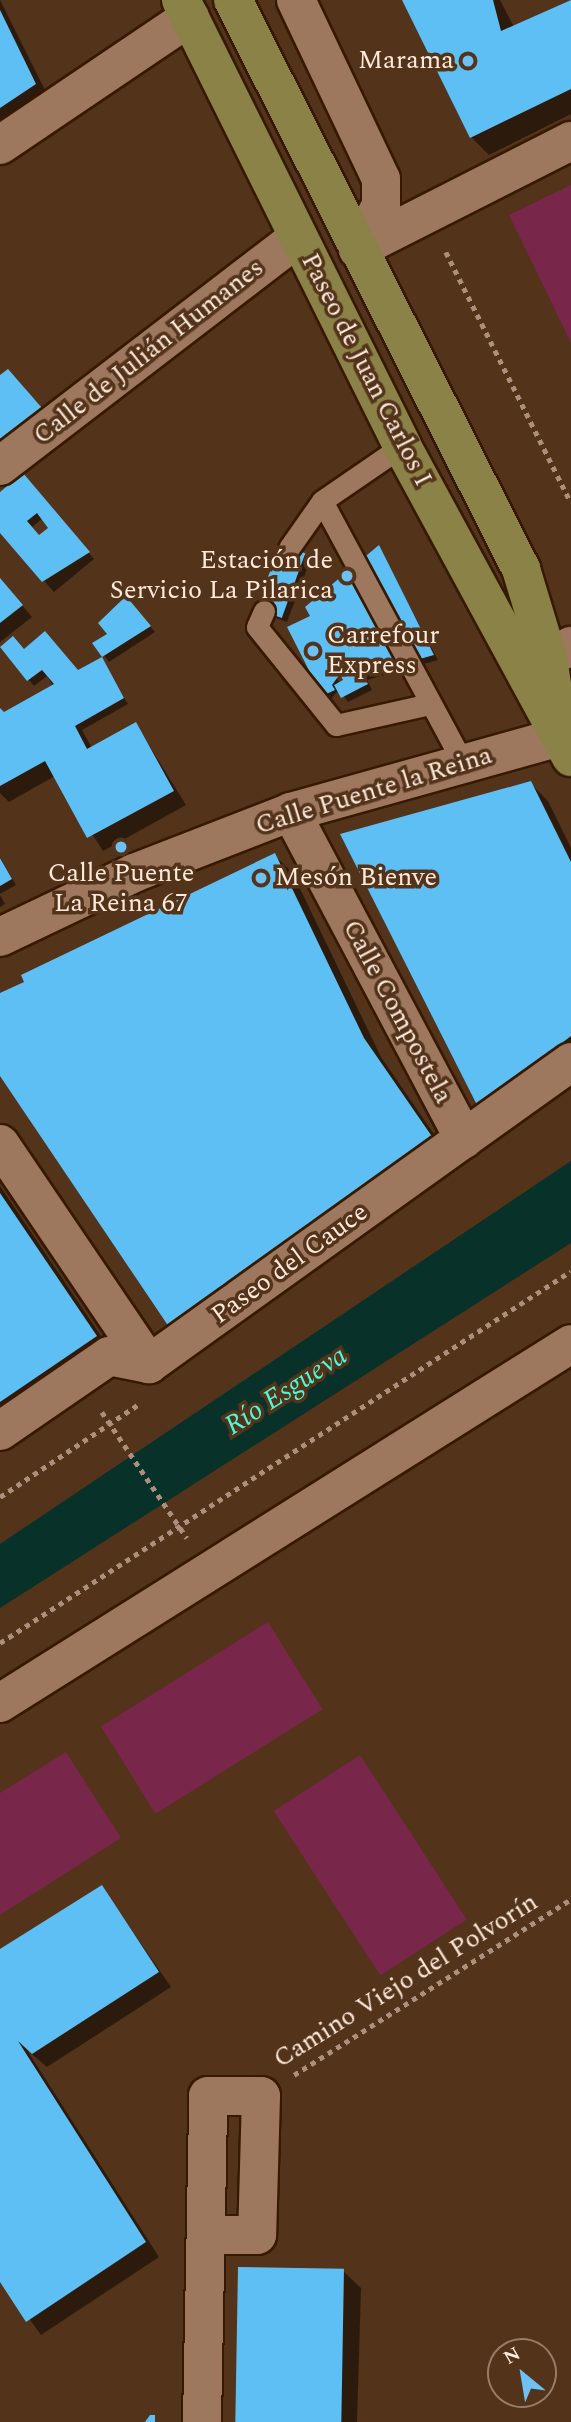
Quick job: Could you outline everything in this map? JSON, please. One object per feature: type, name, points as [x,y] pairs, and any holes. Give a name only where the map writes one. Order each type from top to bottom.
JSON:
[{"type":"main road","name":"Paseo de Juan Carlos I","points":[[233,0],[521,569],[559,652],[565,747]]},
{"type":"main road","name":"Paseo de Juan Carlos I","points":[[186,9],[402,446],[565,747]]},
{"type":"street","points":[[296,0],[381,180],[381,205],[358,249]]},
{"type":"street","points":[[0,145],[186,9]]},
{"type":"street","points":[[358,249],[571,141]]},
{"type":"street","name":"Calle de Julián Humanes","points":[[0,466],[298,237]]},
{"type":"street","name":"Calle Puente la Reina","points":[[0,937],[134,873],[291,812],[463,762],[565,747]]},
{"type":"street","name":"Calle Compostela","points":[[291,812],[464,1139]]},
{"type":"street","name":"Paseo del Cauce","points":[[149,1364],[571,1062]]},
{"type":"street","points":[[0,1144],[149,1364]]},
{"type":"street","points":[[0,1703],[571,1344]]},
{"type":"street","points":[[0,1431],[109,1356],[149,1364]]},
{"type":"street","points":[[202,2422],[208,2096],[261,2096],[257,2235],[206,2235]]},
{"type":"lane","points":[[289,548],[322,501],[402,446]]},
{"type":"lane","points":[[322,501],[463,762]]},
{"type":"lane","points":[[264,611],[257,627],[337,725],[430,704]]},
{"type":"path","points":[[0,1643],[178,1524],[571,1271]]},
{"type":"path","points":[[110,1424],[178,1524]]},
{"type":"path","name":"Camino Viejo del Polvorín","points":[[261,2096],[571,1899]]},
{"type":"shaded area","points":[[571,185],[571,343],[509,215]]},
{"type":"shaded area","points":[[268,1622],[323,1709],[156,1814],[101,1726]]},
{"type":"shaded area","points":[[66,1752],[121,1838],[0,1915],[0,1793]]},
{"type":"shaded area","points":[[360,1755],[467,1919],[380,1975],[274,1811]]},
{"type":"water","name":"Río Esgueva","points":[[571,1161],[571,1243],[0,1608],[0,1544]]},
{"type":"building","points":[[402,0],[493,0],[501,31],[571,0],[571,89],[470,138]]},
{"type":"building","points":[[0,10],[36,84],[0,108]]},
{"type":"building","points":[[8,369],[42,408],[0,440],[0,375]]},
{"type":"building","points":[[23,473],[90,552],[42,582],[0,533],[0,492]],"holes":[[[37,513],[48,528],[39,535],[27,521]]]},
{"type":"building","points":[[280,544],[305,553],[282,618],[256,609]]},
{"type":"building","points":[[379,545],[434,655],[363,675],[368,684],[341,698],[334,685],[343,680],[340,674],[332,685],[335,690],[322,696],[287,627],[310,616],[305,607]]},
{"type":"building","points":[[0,578],[23,605],[0,623]]},
{"type":"building","points":[[126,596],[151,626],[102,657],[92,643],[107,634],[98,623]]},
{"type":"building","points":[[45,631],[78,670],[102,657],[124,698],[75,726],[87,749],[136,722],[174,791],[87,838],[45,761],[0,786],[0,708],[4,712],[54,684],[42,670],[27,681],[0,647],[13,636],[24,649]]},
{"type":"building","points":[[531,781],[571,862],[571,1036],[478,1107],[340,834]]},
{"type":"building","points":[[275,853],[364,1038],[433,1138],[169,1327],[0,1076],[0,993],[24,982],[21,975]]},
{"type":"building","points":[[0,858],[12,879],[0,886]]},
{"type":"building","points":[[0,1193],[97,1336],[0,1402]]},
{"type":"building","points":[[102,1885],[159,1972],[32,2054],[18,2041],[146,2242],[26,2322],[0,2282],[0,1949]]},
{"type":"building","points":[[238,2267],[344,2269],[341,2422],[235,2422]]},
{"type":"building","points":[[150,2415],[155,2415],[155,2422],[145,2422]]},
{"type":"place","name":"Marama","points":[[468,61]]},
{"type":"place","name":"Estación de Servicio La Pilarica","points":[[347,576]]},
{"type":"place","name":"Carrefour Express","points":[[313,651]]},
{"type":"place","name":"Calle Puente La Reina 67","points":[[121,847]]},
{"type":"place","name":"Mesón Bienve","points":[[261,878]]}]
